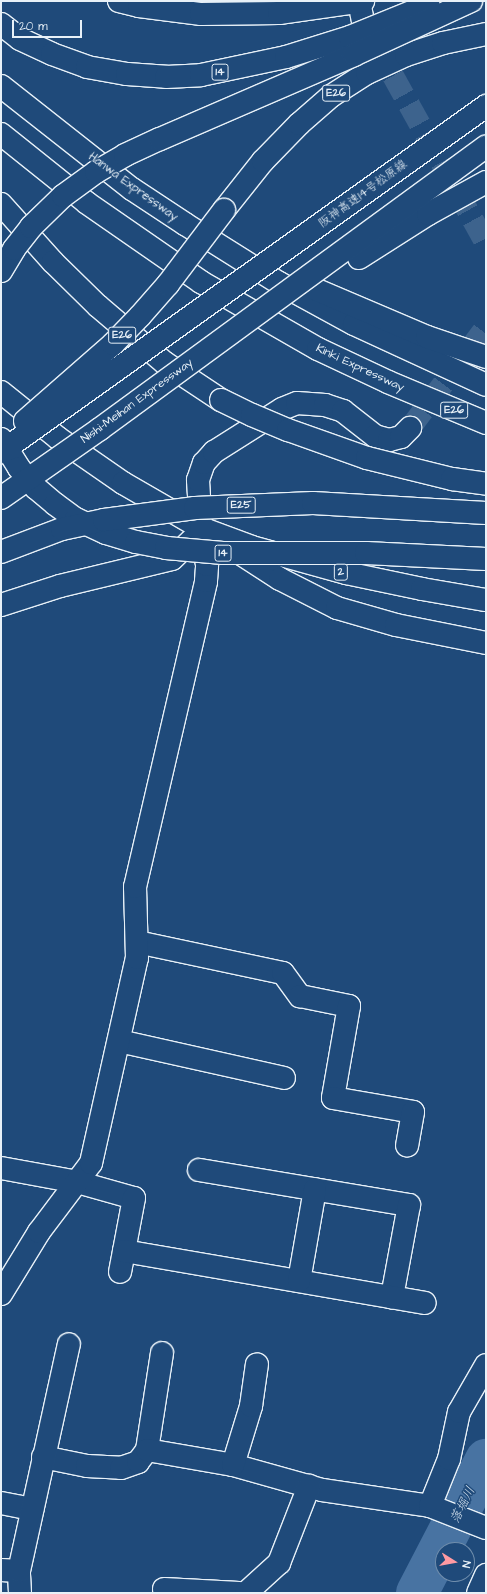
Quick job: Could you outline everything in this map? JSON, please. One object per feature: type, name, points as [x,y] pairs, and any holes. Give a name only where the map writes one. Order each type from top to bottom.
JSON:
[{"type":"main road","points":[[119,1],[139,6],[201,14],[279,13],[361,5]]},
{"type":"main road","name":"14","points":[[1,24],[20,39],[52,54],[87,67],[127,74],[166,77],[201,75],[286,58],[350,37],[440,1]]},
{"type":"main road","points":[[1,271],[14,249],[31,227],[49,208],[76,185],[108,165],[160,138],[333,64],[471,1]]},
{"type":"main road","name":"E26","points":[[1,440],[76,377],[130,327],[168,284],[224,210],[264,161],[299,124],[332,96],[367,73],[406,55],[443,43],[486,34]]},
{"type":"main road","name":"Hanwa Expressway","points":[[1,86],[132,189],[273,278],[354,324],[486,384]]},
{"type":"main road","name":"阪神高速14号松原線","points":[[1,452],[486,106]]},
{"type":"main road","name":"Kinki Expressway","points":[[1,134],[119,226],[201,282],[237,304],[318,349],[388,382],[486,424]]},
{"type":"main road","name":"Nishi-Meihan Expressway","points":[[1,498],[100,429],[486,147]]},
{"type":"main road","points":[[100,429],[154,400],[379,244],[428,214],[486,182]]},
{"type":"main road","name":"E26","points":[[1,204],[53,262],[98,306],[165,363],[221,400],[281,427],[359,455],[417,471],[486,484]]},
{"type":"main road","points":[[234,254],[427,337],[486,357]]},
{"type":"main road","name":"2","points":[[1,392],[58,438],[116,478],[201,528],[252,547],[346,573],[422,590],[486,600]]},
{"type":"main road","points":[[1,1294],[10,1263],[39,1232],[91,1163],[137,958],[136,887],[206,581],[207,565],[201,528],[198,480],[204,463],[214,452],[282,409],[297,403],[324,405],[343,412],[375,436],[388,440],[401,437],[410,428]]},
{"type":"main road","name":"14","points":[[1,440],[18,468],[36,488],[55,504],[76,519],[106,533],[136,542],[166,548],[216,552],[366,553],[486,559]]},
{"type":"main road","name":"E25","points":[[1,552],[62,529],[111,519],[195,508],[313,504],[486,513]]},
{"type":"main road","points":[[1,605],[60,586],[172,559],[190,544],[201,528]]},
{"type":"main road","points":[[201,528],[280,579],[337,608],[396,626],[486,643]]},
{"type":"main road","points":[[137,942],[283,973],[300,996],[349,1006],[333,1098],[413,1112],[407,1144]]},
{"type":"main road","points":[[119,1041],[284,1078]]},
{"type":"main road","points":[[1,1168],[77,1182],[134,1198],[122,1262],[300,1281],[426,1303]]},
{"type":"main road","points":[[199,1170],[409,1205],[392,1297]]},
{"type":"main road","points":[[300,1281],[315,1189]]},
{"type":"main road","points":[[20,1593],[10,1571],[32,1509],[69,1344]]},
{"type":"main road","points":[[43,1457],[87,1466],[121,1468],[138,1462],[147,1450],[162,1353]]},
{"type":"main road","points":[[233,1465],[251,1406],[256,1364]]},
{"type":"main road","points":[[430,1506],[449,1459],[459,1412],[486,1365]]},
{"type":"main road","points":[[147,1450],[233,1465],[322,1490],[430,1506],[486,1528]]},
{"type":"main road","points":[[246,1593],[279,1563],[309,1486]]},
{"type":"main road","points":[[1,1503],[32,1509]]},
{"type":"main road","points":[[478,1593],[486,1575]]},
{"type":"main road","points":[[164,1589],[239,1593]]},
{"type":"waterway","name":"落堀川","points":[[417,1593],[486,1460]]},
{"type":"tunnel","points":[[377,47],[486,244]]},
{"type":"tunnel","points":[[410,428],[486,327]]}]
